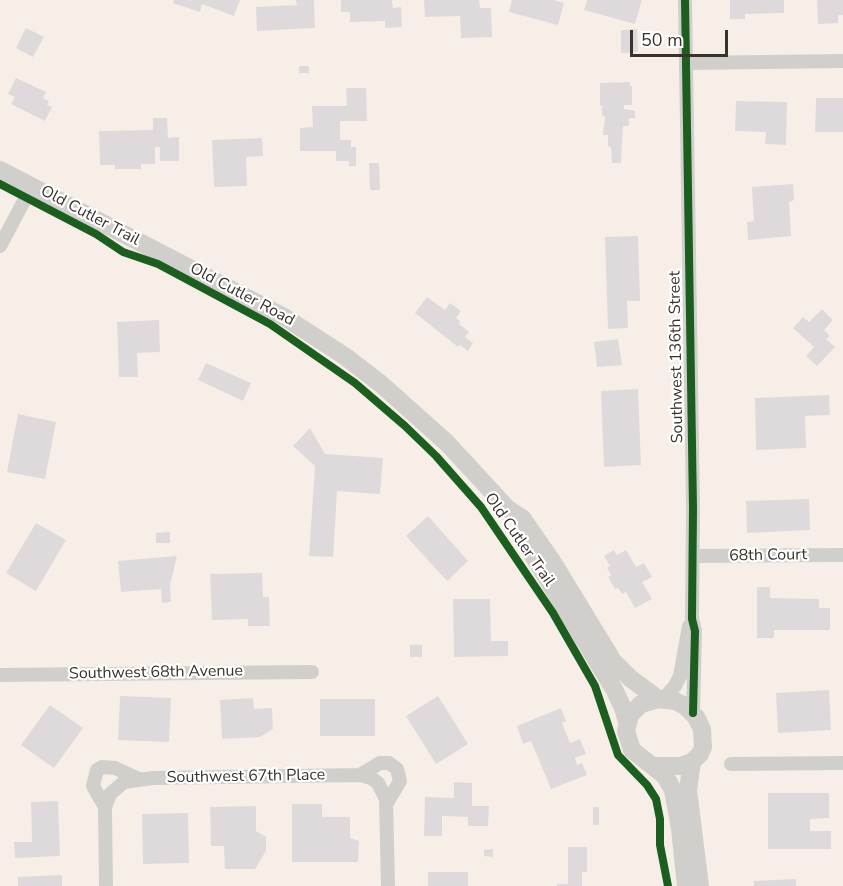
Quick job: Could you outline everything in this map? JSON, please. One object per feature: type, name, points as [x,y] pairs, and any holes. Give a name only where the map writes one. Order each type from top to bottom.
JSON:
[{"type":"main road","name":"Old Cutler Road","points":[[0,170],[262,305],[346,357],[427,424],[473,469],[508,509]]},
{"type":"main road","points":[[508,509],[522,518],[528,526],[613,661],[630,678],[661,699]]},
{"type":"main road","points":[[508,509],[512,524],[552,585],[614,689],[623,708],[627,722],[627,741],[632,750],[668,779],[675,797],[686,886]]},
{"type":"main road","points":[[627,722],[635,708],[646,702],[661,699],[675,701],[693,713],[702,729],[704,741],[700,754],[692,762],[681,766],[653,765]]},
{"type":"main road","points":[[692,762],[688,789],[700,886]]},
{"type":"street","name":"Southwest 136th Street","points":[[685,0],[692,619],[695,631],[693,713]]},
{"type":"street","points":[[687,63],[843,61]]},
{"type":"street","points":[[0,246],[32,186]]},
{"type":"street","name":"68th Court","points":[[693,556],[843,555]]},
{"type":"street","name":"Southwest 136th Street","points":[[661,699],[675,686],[680,676],[687,633],[692,619]]},
{"type":"street","name":"Southwest 68th Avenue","points":[[0,675],[312,672]]},
{"type":"street","points":[[360,775],[380,763],[388,763],[397,769],[400,781],[387,802],[388,886]]},
{"type":"street","points":[[732,764],[843,763]]},
{"type":"street","points":[[106,886],[105,807],[93,786],[97,770],[102,767],[115,768],[139,779]]},
{"type":"street","name":"Southwest 67th Place","points":[[105,807],[114,789],[124,782],[139,779],[360,775],[378,783],[387,802]]},
{"type":"building","points":[[174,0],[240,0],[234,16],[202,4],[200,12],[173,3]]},
{"type":"building","points":[[296,0],[314,0],[315,28],[257,31],[256,7],[297,5]]},
{"type":"building","points":[[341,0],[392,0],[393,8],[401,7],[402,27],[385,28],[385,21],[350,22],[350,12],[341,12]]},
{"type":"building","points":[[424,0],[479,0],[480,8],[491,8],[492,37],[461,38],[460,16],[425,17]]},
{"type":"building","points":[[512,0],[553,0],[564,3],[558,25],[509,12]]},
{"type":"building","points":[[587,0],[642,0],[635,24],[584,10]]},
{"type":"building","points":[[730,0],[784,0],[784,13],[745,14],[745,19],[730,19]]},
{"type":"building","points":[[817,0],[843,0],[843,15],[838,15],[838,23],[818,24]]},
{"type":"building","points":[[26,28],[44,37],[33,57],[16,48]]},
{"type":"building","points":[[637,29],[638,52],[621,53],[621,30]]},
{"type":"building","points":[[299,66],[309,66],[309,73],[299,73]]},
{"type":"building","points":[[16,78],[46,92],[43,98],[49,101],[47,105],[52,107],[45,121],[11,104],[15,97],[8,94]]},
{"type":"building","points":[[630,82],[632,105],[624,105],[624,109],[635,111],[635,118],[629,118],[629,126],[623,126],[621,163],[612,163],[608,135],[603,135],[605,116],[602,116],[602,105],[600,106],[600,83]]},
{"type":"building","points":[[346,88],[366,88],[367,121],[340,121],[340,140],[351,140],[351,147],[356,147],[356,166],[349,166],[349,161],[336,161],[336,151],[300,151],[300,128],[313,127],[312,106],[347,106]]},
{"type":"building","points":[[816,98],[843,98],[843,132],[815,132]]},
{"type":"building","points":[[736,101],[787,102],[786,145],[765,144],[766,132],[735,131]]},
{"type":"building","points":[[153,118],[167,118],[168,138],[179,137],[179,161],[160,161],[160,147],[155,147],[155,164],[141,164],[141,169],[115,169],[115,165],[100,165],[99,131],[153,130]]},
{"type":"building","points":[[262,138],[263,156],[246,157],[247,186],[214,187],[212,140]]},
{"type":"building","points":[[369,163],[379,163],[380,190],[370,190]]},
{"type":"building","points":[[793,184],[794,200],[789,202],[791,236],[748,240],[747,222],[754,221],[752,187]]},
{"type":"building","points":[[638,236],[640,301],[627,301],[628,328],[608,329],[605,237]]},
{"type":"building","points":[[427,297],[445,310],[450,303],[461,311],[456,318],[460,321],[459,324],[469,332],[465,337],[473,343],[468,351],[460,345],[458,347],[415,313]]},
{"type":"building","points":[[822,309],[833,320],[824,330],[830,336],[826,339],[835,347],[817,366],[806,356],[814,347],[793,328],[803,317],[809,322]]},
{"type":"building","points":[[159,320],[160,352],[137,353],[138,377],[119,377],[117,322]]},
{"type":"building","points":[[618,339],[622,365],[597,367],[594,342]]},
{"type":"building","points":[[206,363],[251,383],[243,401],[198,380]]},
{"type":"building","points":[[638,389],[641,465],[604,467],[601,391]]},
{"type":"building","points":[[829,395],[830,415],[805,416],[806,448],[756,450],[755,398]]},
{"type":"building","points":[[18,414],[56,422],[45,479],[7,472]]},
{"type":"building","points":[[310,428],[325,454],[383,458],[380,494],[337,491],[333,557],[309,556],[315,466],[293,446]]},
{"type":"building","points":[[809,499],[810,530],[747,533],[746,501]]},
{"type":"building","points":[[428,516],[468,561],[447,581],[406,536]]},
{"type":"building","points":[[36,523],[66,540],[36,591],[6,573]]},
{"type":"building","points":[[170,532],[170,543],[156,543],[156,533]]},
{"type":"building","points":[[614,550],[617,555],[626,550],[636,567],[644,563],[652,577],[642,582],[652,599],[635,608],[626,592],[622,594],[618,588],[615,589],[608,577],[611,575],[607,568],[610,566],[604,556]]},
{"type":"building","points":[[177,556],[170,586],[171,602],[162,603],[161,589],[121,592],[118,561]]},
{"type":"building","points":[[262,573],[263,597],[269,597],[270,626],[248,626],[248,619],[212,620],[210,574]]},
{"type":"building","points":[[757,587],[770,587],[770,598],[819,599],[819,608],[830,608],[830,630],[774,630],[774,638],[757,638]]},
{"type":"building","points":[[453,599],[490,599],[491,641],[508,641],[508,656],[454,657]]},
{"type":"building","points":[[410,645],[422,645],[422,657],[410,657]]},
{"type":"building","points":[[829,690],[831,730],[778,733],[776,693]]},
{"type":"building","points":[[120,696],[171,698],[169,742],[118,740]]},
{"type":"building","points":[[438,696],[468,744],[436,764],[406,716]]},
{"type":"building","points":[[253,698],[254,709],[272,708],[273,729],[260,737],[222,739],[220,700]]},
{"type":"building","points":[[320,699],[375,699],[375,736],[320,736]]},
{"type":"building","points":[[50,705],[83,728],[54,768],[21,745]]},
{"type":"building","points":[[561,708],[566,721],[562,723],[570,743],[580,739],[586,754],[575,758],[577,765],[582,763],[587,775],[551,789],[531,741],[523,744],[517,726]]},
{"type":"building","points":[[454,782],[472,783],[472,806],[489,806],[488,826],[468,826],[468,817],[442,816],[442,836],[424,836],[425,797],[454,798]]},
{"type":"building","points":[[768,793],[829,793],[829,818],[810,819],[810,831],[831,831],[831,849],[768,849]]},
{"type":"building","points":[[58,801],[60,856],[15,858],[14,842],[32,842],[31,802]]},
{"type":"building","points":[[292,804],[322,804],[322,817],[350,817],[350,838],[359,841],[358,862],[292,862]]},
{"type":"building","points":[[256,806],[256,831],[266,837],[266,851],[255,869],[225,869],[224,846],[211,846],[210,807]]},
{"type":"building","points":[[593,807],[599,807],[599,825],[593,825]]},
{"type":"building","points":[[188,813],[189,863],[143,864],[142,814]]},
{"type":"building","points":[[568,847],[587,847],[587,872],[582,872],[582,886],[557,886],[557,884],[568,884]]},
{"type":"building","points":[[493,849],[493,857],[484,856],[484,850]]},
{"type":"building","points":[[428,872],[468,872],[468,886],[428,886]]},
{"type":"building","points":[[62,875],[62,886],[18,886],[18,877]]},
{"type":"building","points":[[796,879],[796,886],[754,886],[754,881]]},
{"type":"cycle path","points":[[685,0],[693,508],[692,619],[695,631],[693,713]]},
{"type":"cycle path","name":"Old Cutler Trail","points":[[0,184],[96,234],[123,252],[158,264],[270,324],[355,383],[436,456],[481,507],[553,613],[595,686],[618,755],[647,785],[656,799],[660,819],[660,845],[668,886]]}]
